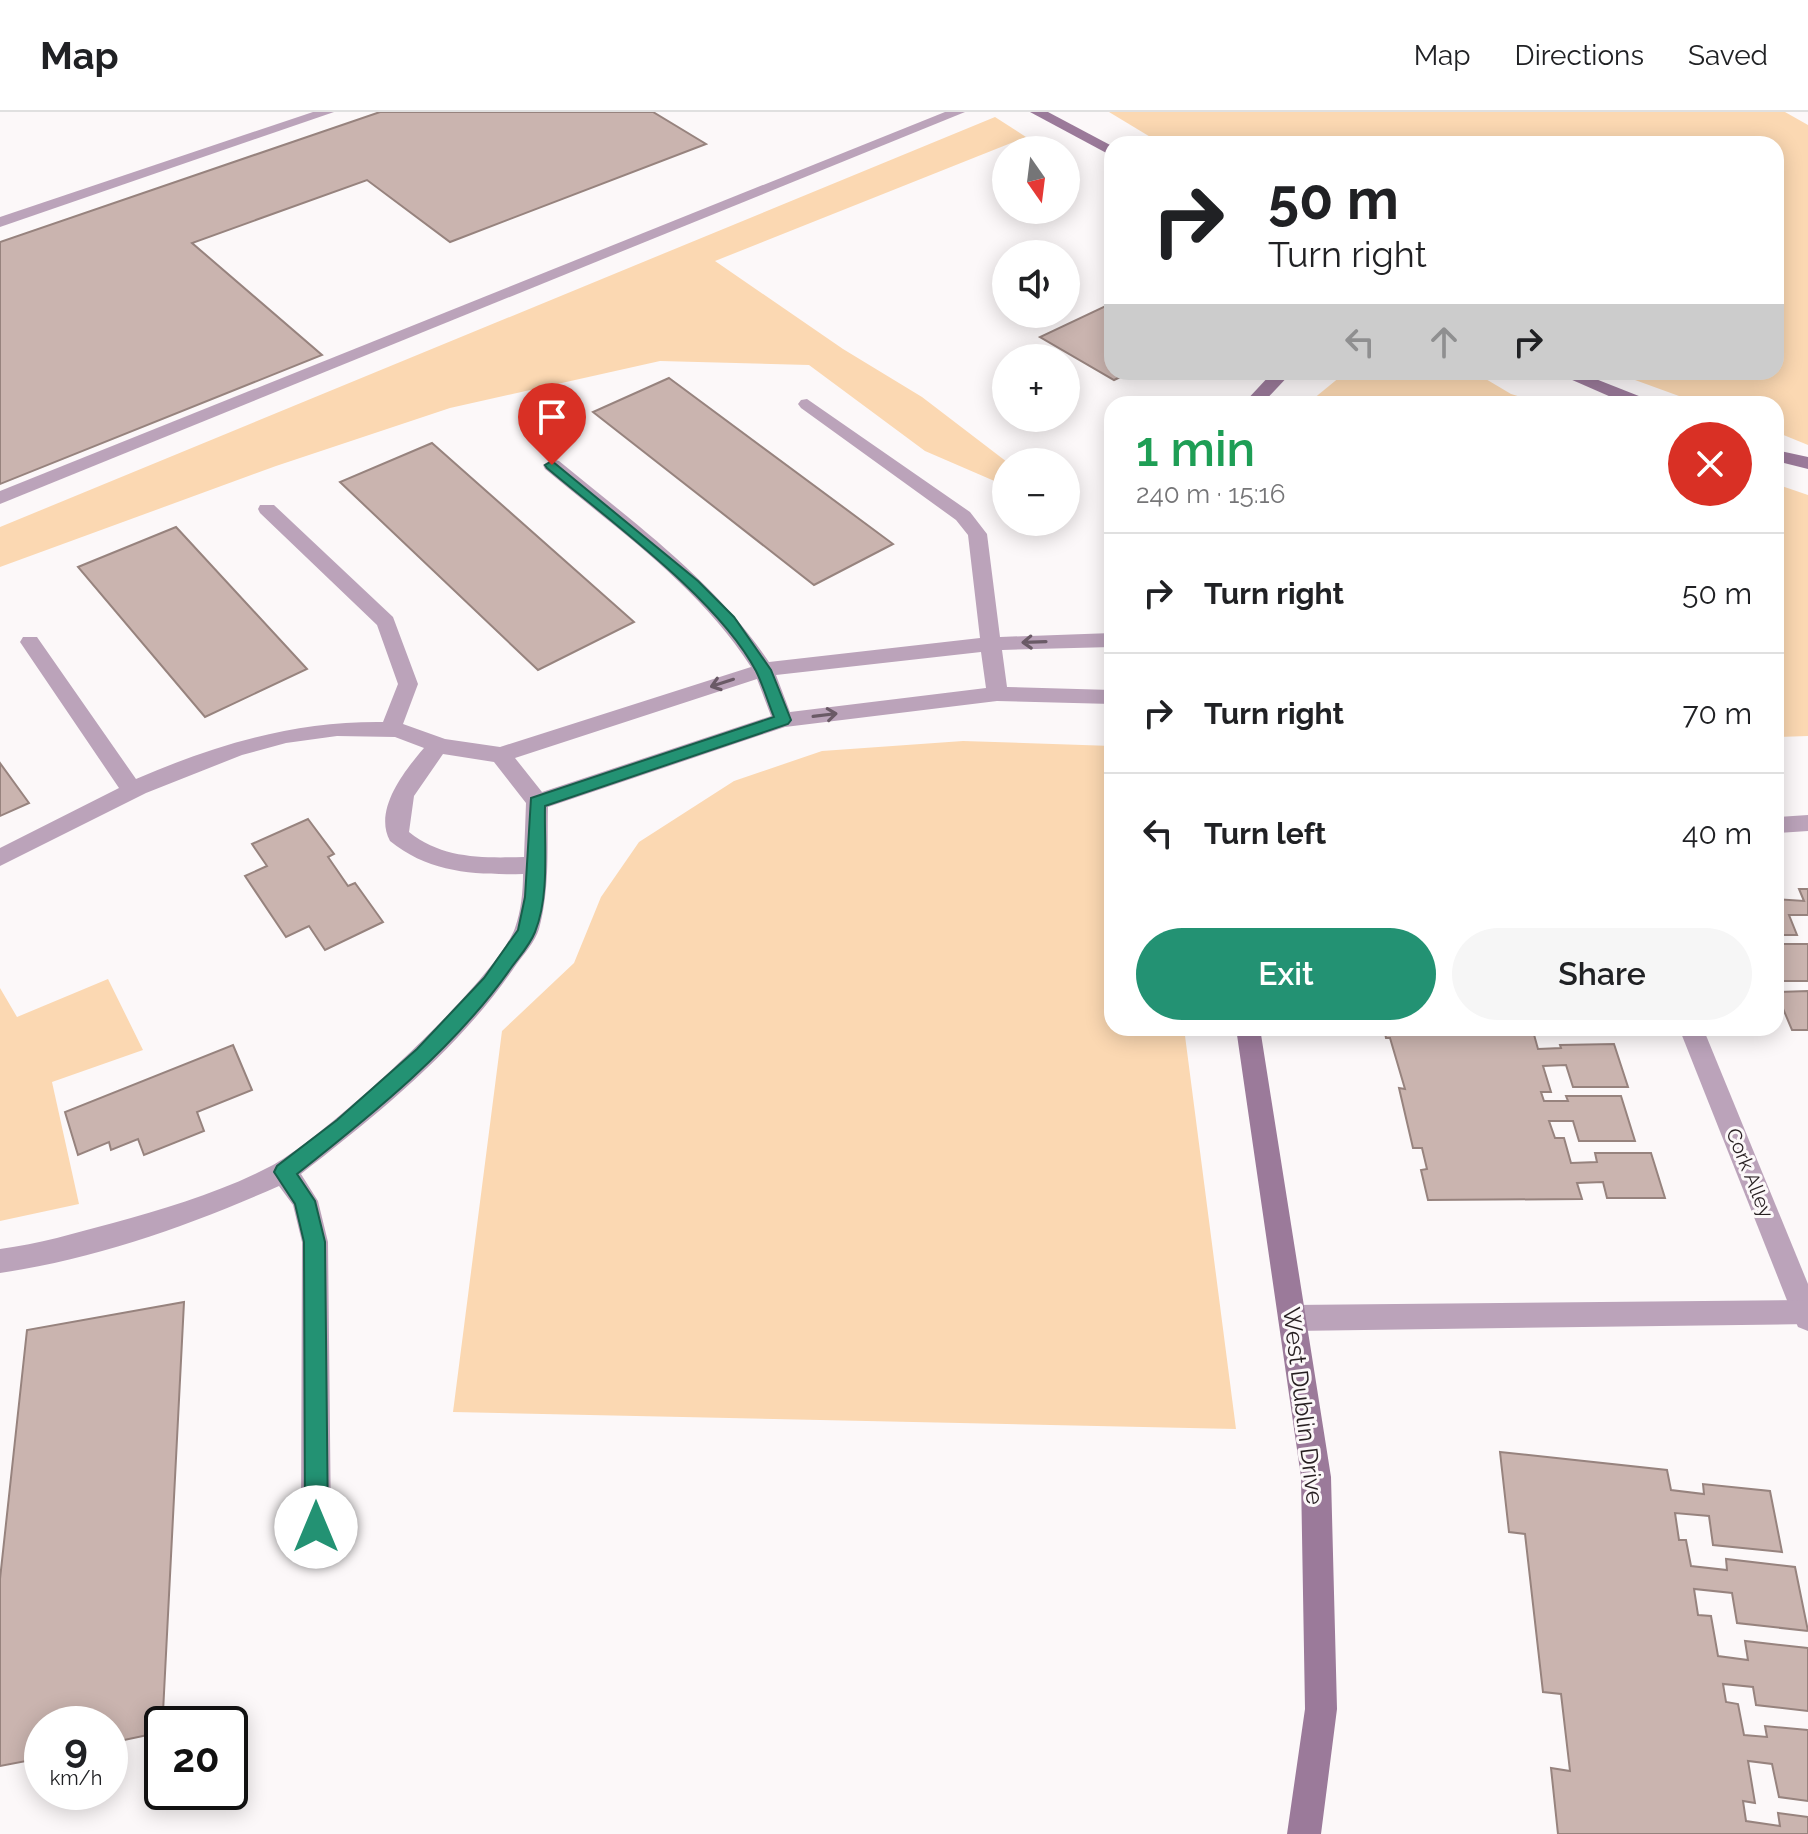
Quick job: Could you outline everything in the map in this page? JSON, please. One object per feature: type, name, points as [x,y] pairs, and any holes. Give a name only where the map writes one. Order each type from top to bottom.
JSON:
[{"type":"street","points":[[0,222],[327,112]]},
{"type":"street","points":[[0,498],[958,112]]},
{"type":"street","points":[[1037,112],[1104,148]]},
{"type":"street","points":[[1260,396],[1275,380]]},
{"type":"street","points":[[1583,380],[1623,396]]},
{"type":"street","points":[[807,404],[963,516],[977,534],[997,694]]},
{"type":"street","points":[[1784,457],[1808,463]]},
{"type":"street","points":[[552,465],[692,584],[729,621],[763,670],[783,720]]},
{"type":"street","points":[[267,509],[386,622],[408,684],[391,728]]},
{"type":"street","points":[[0,858],[183,767],[244,745],[309,731],[391,728],[439,745],[501,755],[763,670],[989,644],[1104,640]]},
{"type":"street","points":[[30,642],[132,790]]},
{"type":"street","points":[[537,802],[783,720],[997,694],[1104,697]]},
{"type":"street","points":[[439,745],[403,788],[397,813],[398,835],[411,848],[433,858],[474,865],[534,865]]},
{"type":"street","points":[[0,1261],[35,1256],[193,1212],[284,1172],[344,1126],[424,1054],[491,983],[526,932],[534,897],[537,802],[501,755]]},
{"type":"street","points":[[1784,824],[1808,823]]},
{"type":"street","name":"West Dublin Drive","points":[[1249,1036],[1316,1477],[1321,1709],[1304,1834]]},
{"type":"street","name":"Cork Alley","points":[[1694,1036],[1807,1314]]},
{"type":"street","points":[[284,1172],[305,1201],[315,1242],[316,1527]]},
{"type":"street","points":[[1292,1318],[1807,1314]]},
{"type":"shaded area","points":[[1109,112],[1785,112],[1808,125],[1808,445],[1784,435],[1784,396],[1679,396],[1635,380],[1784,380],[1784,136],[1149,136]]},
{"type":"shaded area","points":[[995,117],[1024,136],[992,136],[992,151],[715,261],[843,349],[922,397],[992,451],[992,480],[925,451],[809,365],[660,361],[450,408],[276,466],[0,567],[0,527]]},
{"type":"shaded area","points":[[1336,380],[1487,380],[1518,396],[1317,396]]},
{"type":"shaded area","points":[[1784,487],[1808,495],[1808,736],[1784,737]]},
{"type":"shaded area","points":[[963,741],[1104,746],[1104,1036],[1185,1036],[1236,1429],[453,1412],[502,1031],[574,963],[601,897],[639,842],[734,781],[822,751]]},
{"type":"shaded area","points":[[108,979],[143,1050],[52,1082],[79,1204],[0,1221],[0,988],[17,1017]]},
{"type":"building","points":[[380,112],[653,112],[706,144],[450,242],[367,180],[192,243],[322,355],[0,484],[0,242]]},
{"type":"building","points":[[1104,307],[1104,374],[1080,360],[1080,344],[1052,344],[1040,337],[1059,328],[1080,328],[1080,318]]},
{"type":"building","points":[[669,378],[893,544],[814,585],[593,412]]},
{"type":"building","points":[[432,443],[634,622],[538,670],[340,482]]},
{"type":"building","points":[[176,527],[307,669],[205,717],[78,567]]},
{"type":"building","points":[[0,763],[29,803],[0,816]]},
{"type":"building","points":[[308,819],[334,854],[328,857],[348,886],[355,883],[383,922],[325,950],[309,926],[286,937],[245,876],[267,866],[252,844]]},
{"type":"building","points":[[1799,889],[1808,889],[1808,915],[1789,915],[1797,935],[1784,935],[1784,900],[1804,901]]},
{"type":"building","points":[[1784,944],[1808,944],[1808,981],[1784,981]]},
{"type":"building","points":[[1808,991],[1808,1030],[1792,1030],[1784,1011],[1784,992]]},
{"type":"building","points":[[1534,1036],[1538,1049],[1561,1048],[1560,1045],[1614,1044],[1628,1087],[1573,1087],[1566,1065],[1543,1066],[1551,1092],[1541,1092],[1544,1101],[1568,1101],[1566,1096],[1621,1096],[1635,1141],[1579,1141],[1573,1121],[1549,1121],[1555,1138],[1564,1138],[1571,1163],[1597,1162],[1595,1153],[1651,1153],[1665,1198],[1607,1198],[1603,1182],[1577,1183],[1582,1199],[1428,1200],[1421,1170],[1427,1169],[1422,1148],[1413,1148],[1399,1088],[1405,1089],[1390,1038],[1386,1038]]},
{"type":"building","points":[[233,1045],[252,1090],[197,1112],[204,1131],[144,1155],[138,1139],[111,1150],[109,1142],[78,1155],[65,1112]]},
{"type":"building","points":[[184,1302],[163,1706],[144,1706],[144,1736],[128,1739],[128,1706],[24,1706],[24,1761],[0,1766],[0,1579],[27,1330]]},
{"type":"building","points":[[1500,1452],[1667,1470],[1671,1490],[1704,1494],[1703,1484],[1770,1491],[1782,1552],[1713,1545],[1709,1516],[1675,1513],[1679,1540],[1686,1540],[1691,1566],[1727,1570],[1726,1559],[1795,1567],[1808,1631],[1737,1623],[1732,1593],[1694,1589],[1698,1615],[1711,1616],[1718,1656],[1748,1660],[1745,1641],[1808,1648],[1808,1711],[1756,1705],[1753,1687],[1723,1684],[1726,1702],[1738,1704],[1744,1735],[1767,1737],[1765,1726],[1808,1730],[1808,1801],[1779,1797],[1772,1764],[1748,1761],[1755,1803],[1743,1801],[1746,1821],[1780,1826],[1778,1813],[1808,1817],[1808,1834],[1558,1834],[1551,1768],[1570,1771],[1561,1694],[1543,1692],[1525,1534],[1509,1532]]},
{"type":"route","points":[[316,1527],[315,1242],[305,1201],[284,1172],[344,1126],[424,1054],[491,983],[526,932],[534,897],[537,802],[783,720],[763,670],[729,621],[692,584],[552,465]]}]
